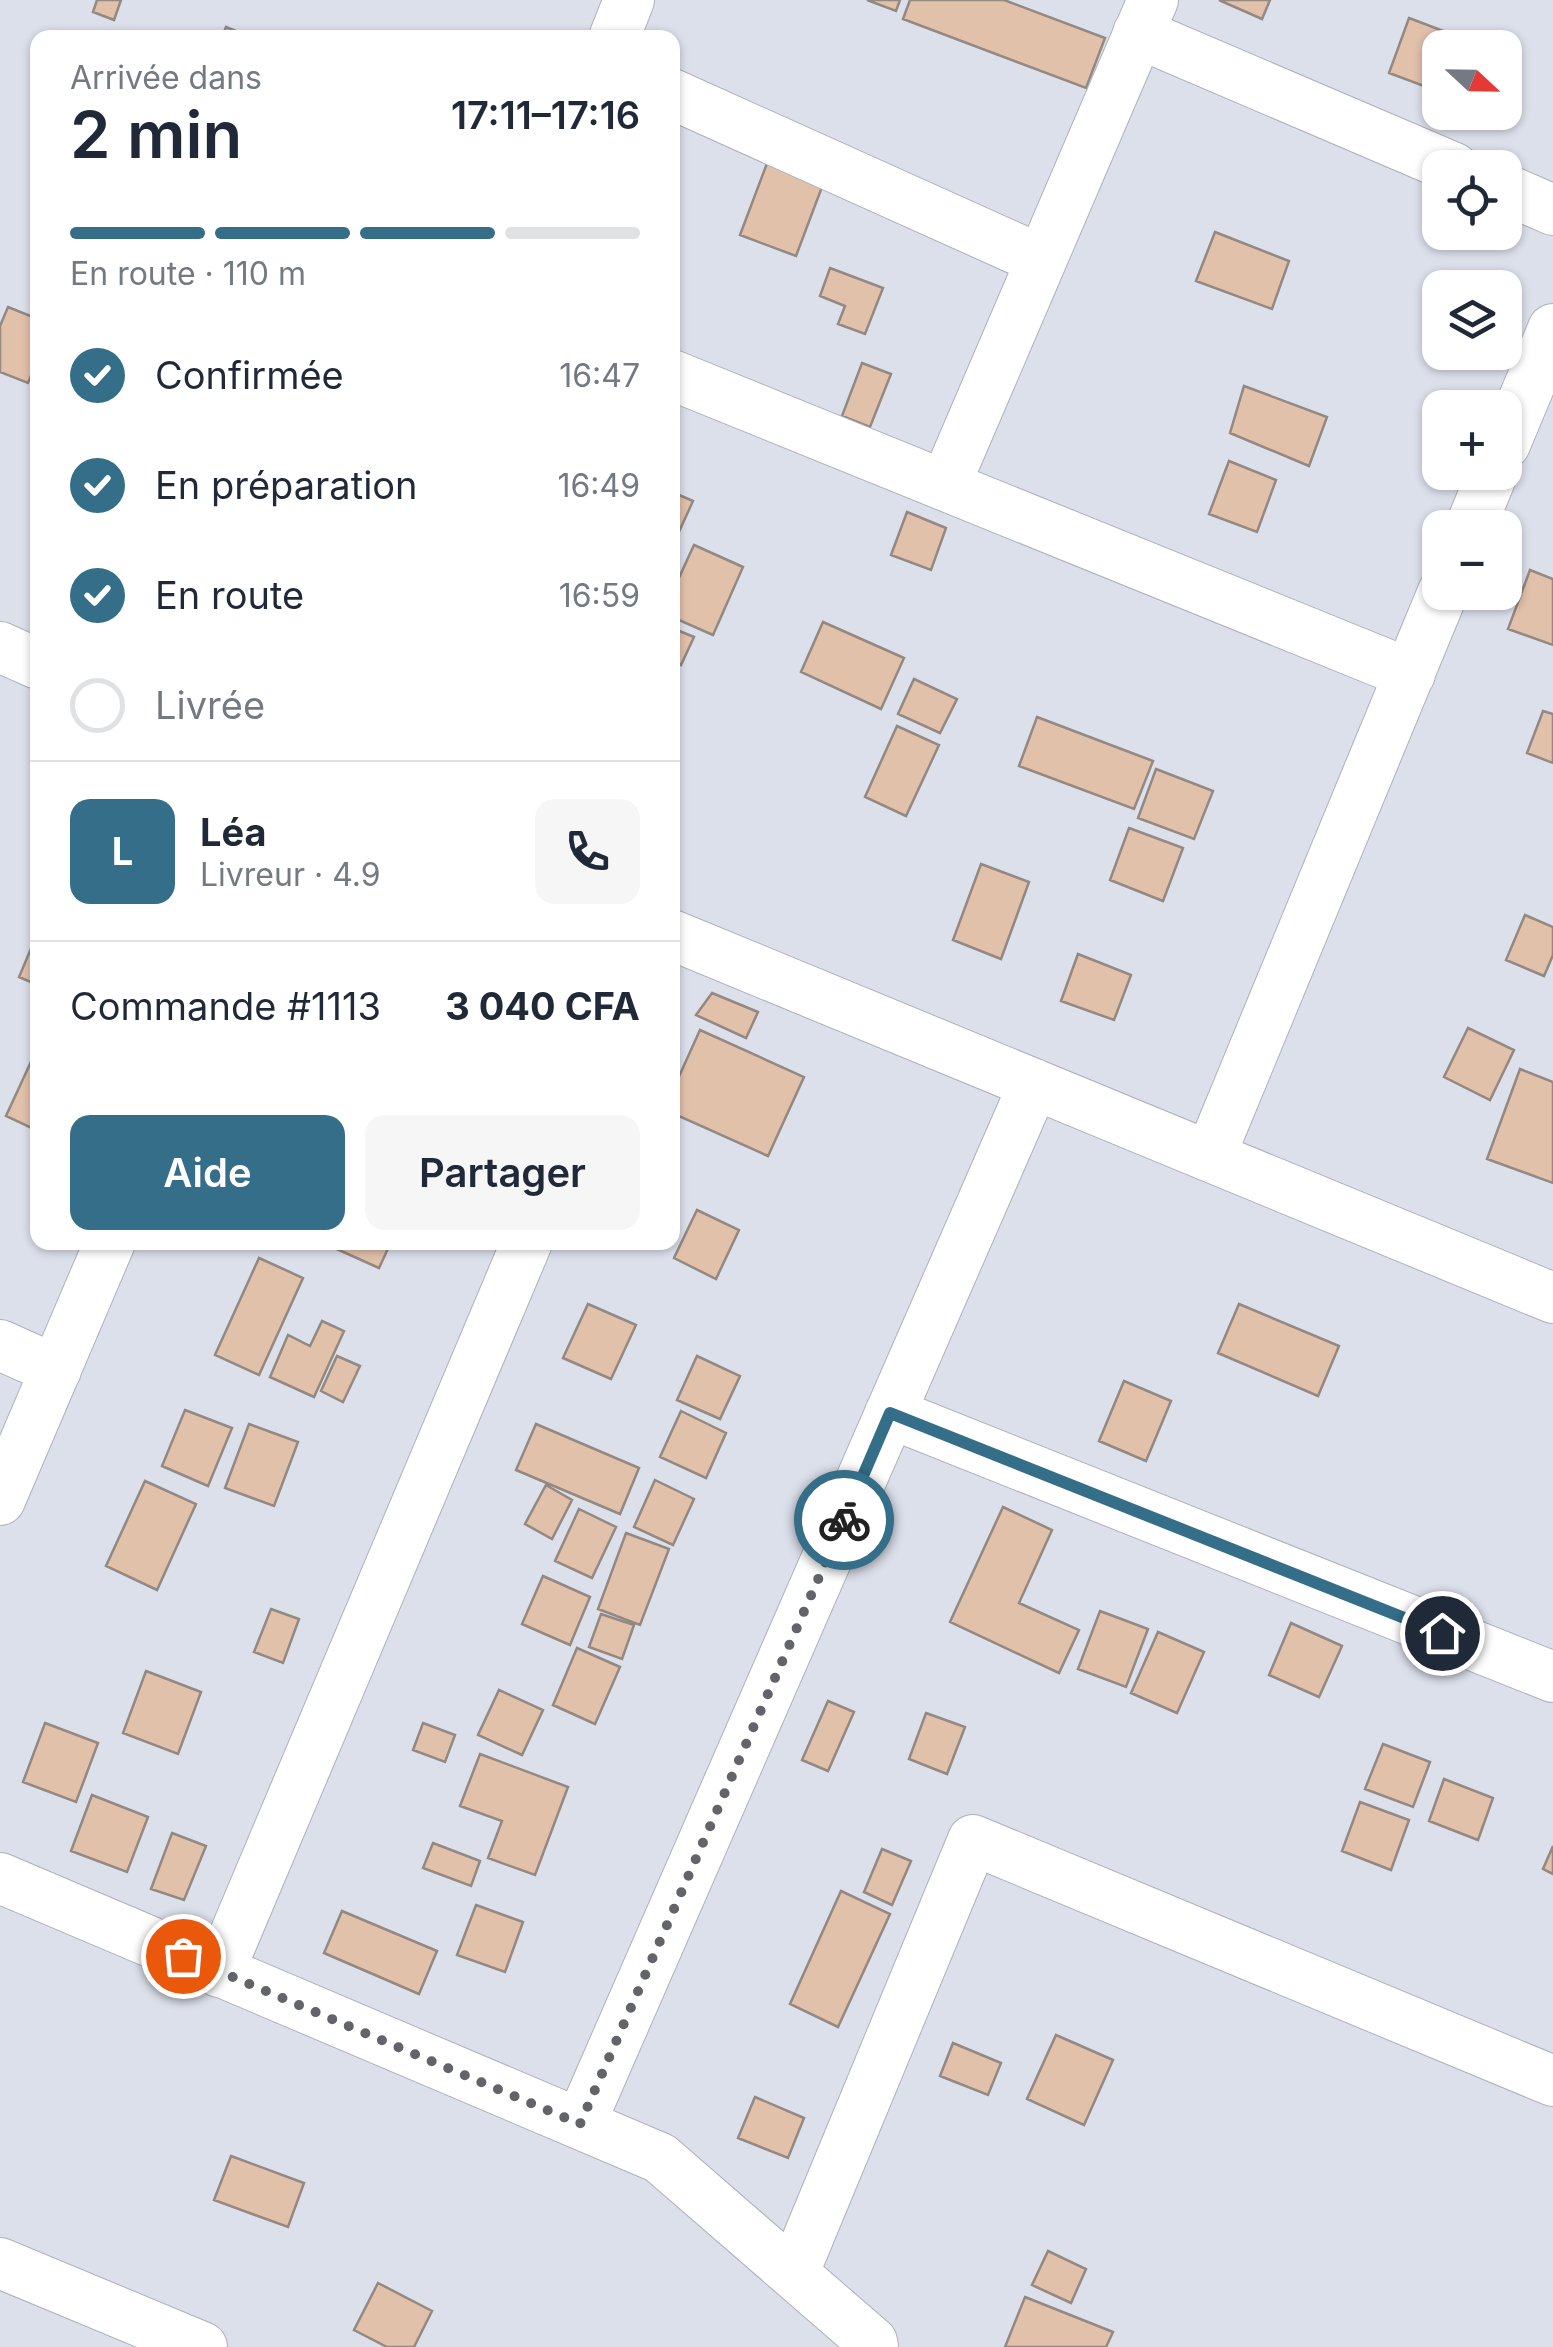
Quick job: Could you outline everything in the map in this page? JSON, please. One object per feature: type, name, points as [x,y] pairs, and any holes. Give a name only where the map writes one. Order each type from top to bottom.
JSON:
[{"type":"street","points":[[617,30],[629,0]]},
{"type":"street","points":[[945,485],[1146,16],[1422,152]]},
{"type":"street","points":[[680,98],[1041,260]]},
{"type":"street","points":[[1522,197],[1553,210]]},
{"type":"street","points":[[1522,403],[1553,328]]},
{"type":"street","points":[[680,377],[1410,674]]},
{"type":"street","points":[[1210,1156],[1437,610]]},
{"type":"street","points":[[0,647],[30,660]]},
{"type":"street","points":[[680,938],[1553,1298]]},
{"type":"street","points":[[580,2124],[1034,1084]]},
{"type":"street","points":[[0,1500],[107,1250]]},
{"type":"street","points":[[220,1972],[524,1250]]},
{"type":"street","points":[[0,1345],[56,1370]]},
{"type":"street","points":[[890,1413],[1553,1677]]},
{"type":"street","points":[[794,2272],[973,1840],[1553,2081]]},
{"type":"street","points":[[0,1878],[660,2158],[794,2272],[873,2347]]},
{"type":"street","points":[[0,2263],[202,2347]]},
{"type":"building","points":[[97,0],[121,0],[114,20],[93,12]]},
{"type":"building","points":[[867,0],[900,0],[896,11]]},
{"type":"building","points":[[910,0],[1004,0],[1105,38],[1086,88],[903,19]]},
{"type":"building","points":[[1219,0],[1270,0],[1262,19]]},
{"type":"building","points":[[1409,18],[1441,30],[1422,30],[1422,85],[1389,73]]},
{"type":"building","points":[[769,158],[825,179],[796,256],[740,235]]},
{"type":"building","points":[[1215,232],[1289,261],[1272,309],[1196,281]]},
{"type":"building","points":[[830,268],[883,288],[865,334],[838,324],[845,306],[820,296]]},
{"type":"building","points":[[8,307],[30,316],[28,383],[0,372],[0,326]]},
{"type":"building","points":[[862,363],[891,374],[870,427],[842,416]]},
{"type":"building","points":[[1244,386],[1327,417],[1309,466],[1230,433]]},
{"type":"building","points":[[1229,461],[1276,480],[1257,532],[1209,514]]},
{"type":"building","points":[[680,495],[693,501],[680,529]]},
{"type":"building","points":[[907,512],[946,528],[931,570],[891,555]]},
{"type":"building","points":[[694,545],[743,567],[713,635],[680,621],[680,576]]},
{"type":"building","points":[[1530,570],[1553,579],[1553,645],[1508,629],[1515,610],[1522,610],[1522,591]]},
{"type":"building","points":[[823,622],[904,658],[881,709],[801,672]]},
{"type":"building","points":[[680,631],[694,637],[680,665]]},
{"type":"building","points":[[914,679],[957,699],[940,733],[898,714]]},
{"type":"building","points":[[1543,711],[1553,714],[1553,763],[1527,753]]},
{"type":"building","points":[[1037,717],[1153,761],[1134,809],[1019,766]]},
{"type":"building","points":[[897,726],[939,745],[906,816],[865,797]]},
{"type":"building","points":[[1156,769],[1213,791],[1194,839],[1138,818]]},
{"type":"building","points":[[1129,828],[1183,848],[1163,901],[1110,880]]},
{"type":"building","points":[[981,864],[1029,882],[1001,959],[953,940]]},
{"type":"building","points":[[1525,915],[1553,927],[1553,955],[1544,976],[1506,960]]},
{"type":"building","points":[[30,951],[30,982],[19,977]]},
{"type":"building","points":[[1078,954],[1131,975],[1114,1020],[1061,1001]]},
{"type":"building","points":[[712,993],[758,1012],[746,1038],[696,1015]]},
{"type":"building","points":[[1468,1028],[1514,1050],[1490,1100],[1444,1077]]},
{"type":"building","points":[[700,1030],[804,1077],[768,1156],[680,1117],[680,1074]]},
{"type":"building","points":[[30,1064],[30,1127],[6,1116]]},
{"type":"building","points":[[1520,1069],[1553,1082],[1553,1183],[1487,1159]]},
{"type":"building","points":[[697,1210],[739,1230],[716,1279],[674,1258]]},
{"type":"building","points":[[339,1250],[387,1250],[379,1268]]},
{"type":"building","points":[[259,1258],[303,1278],[259,1375],[215,1355]]},
{"type":"building","points":[[588,1304],[636,1325],[611,1379],[563,1358]]},
{"type":"building","points":[[1239,1304],[1339,1346],[1318,1396],[1218,1353]]},
{"type":"building","points":[[322,1321],[344,1331],[314,1397],[270,1377],[288,1335],[310,1346]]},
{"type":"building","points":[[337,1356],[360,1366],[343,1402],[321,1391]]},
{"type":"building","points":[[697,1356],[740,1376],[720,1419],[677,1400]]},
{"type":"building","points":[[1124,1381],[1171,1401],[1146,1461],[1099,1441]]},
{"type":"building","points":[[185,1410],[232,1428],[208,1486],[162,1466]]},
{"type":"building","points":[[681,1411],[726,1433],[706,1478],[660,1457]]},
{"type":"building","points":[[249,1424],[298,1442],[274,1506],[225,1488]]},
{"type":"building","points":[[536,1424],[639,1468],[620,1514],[516,1470]]},
{"type":"building","points":[[655,1480],[694,1499],[673,1545],[634,1527]]},
{"type":"building","points":[[145,1481],[196,1504],[157,1590],[106,1566]]},
{"type":"building","points":[[546,1485],[572,1500],[552,1539],[525,1524]]},
{"type":"building","points":[[1003,1507],[1052,1530],[1019,1603],[1079,1630],[1059,1673],[950,1622]]},
{"type":"building","points":[[579,1509],[616,1527],[592,1578],[555,1561]]},
{"type":"building","points":[[626,1533],[669,1549],[640,1625],[598,1609]]},
{"type":"building","points":[[543,1576],[590,1597],[570,1645],[522,1624]]},
{"type":"building","points":[[271,1609],[299,1619],[283,1663],[254,1652]]},
{"type":"building","points":[[1100,1611],[1148,1629],[1126,1687],[1078,1669]]},
{"type":"building","points":[[601,1614],[634,1625],[622,1659],[589,1647]]},
{"type":"building","points":[[1291,1623],[1342,1646],[1319,1697],[1269,1675]]},
{"type":"building","points":[[1158,1632],[1204,1652],[1177,1713],[1131,1693]]},
{"type":"building","points":[[577,1648],[620,1667],[595,1724],[553,1705]]},
{"type":"building","points":[[146,1671],[201,1692],[178,1754],[123,1733]]},
{"type":"building","points":[[499,1690],[543,1710],[522,1755],[478,1735]]},
{"type":"building","points":[[828,1701],[854,1712],[828,1771],[802,1760]]},
{"type":"building","points":[[926,1713],[965,1727],[947,1774],[909,1759]]},
{"type":"building","points":[[45,1723],[98,1743],[76,1802],[23,1782]]},
{"type":"building","points":[[423,1723],[455,1735],[445,1762],[413,1750]]},
{"type":"building","points":[[1383,1744],[1430,1762],[1413,1807],[1365,1789]]},
{"type":"building","points":[[480,1754],[568,1787],[535,1875],[488,1858],[502,1821],[460,1806]]},
{"type":"building","points":[[1444,1779],[1493,1798],[1478,1840],[1429,1821]]},
{"type":"building","points":[[92,1795],[148,1817],[127,1872],[71,1851]]},
{"type":"building","points":[[1360,1802],[1409,1820],[1391,1870],[1342,1851]]},
{"type":"building","points":[[172,1833],[206,1846],[184,1900],[151,1889]]},
{"type":"building","points":[[433,1843],[480,1861],[471,1886],[423,1868]]},
{"type":"building","points":[[1553,1846],[1553,1874],[1543,1869]]},
{"type":"building","points":[[882,1849],[911,1861],[892,1905],[864,1892]]},
{"type":"building","points":[[841,1891],[890,1914],[838,2027],[790,2004]]},
{"type":"building","points":[[476,1905],[523,1922],[505,1972],[457,1955]]},
{"type":"building","points":[[342,1911],[437,1951],[419,1994],[324,1953]]},
{"type":"building","points":[[1056,2035],[1113,2060],[1084,2125],[1027,2099]]},
{"type":"building","points":[[953,2043],[1001,2063],[988,2095],[940,2076]]},
{"type":"building","points":[[755,2097],[804,2118],[788,2158],[738,2138]]},
{"type":"building","points":[[231,2156],[304,2183],[288,2227],[214,2200]]},
{"type":"building","points":[[1048,2251],[1086,2269],[1071,2303],[1032,2285]]},
{"type":"building","points":[[378,2283],[432,2311],[414,2347],[387,2347],[354,2330]]},
{"type":"building","points":[[1025,2297],[1113,2332],[1106,2347],[1005,2347]]},
{"type":"way so far","points":[[183,1956],[580,2124],[844,1520]]},
{"type":"route","points":[[844,1520],[890,1413],[1442,1633]]}]
